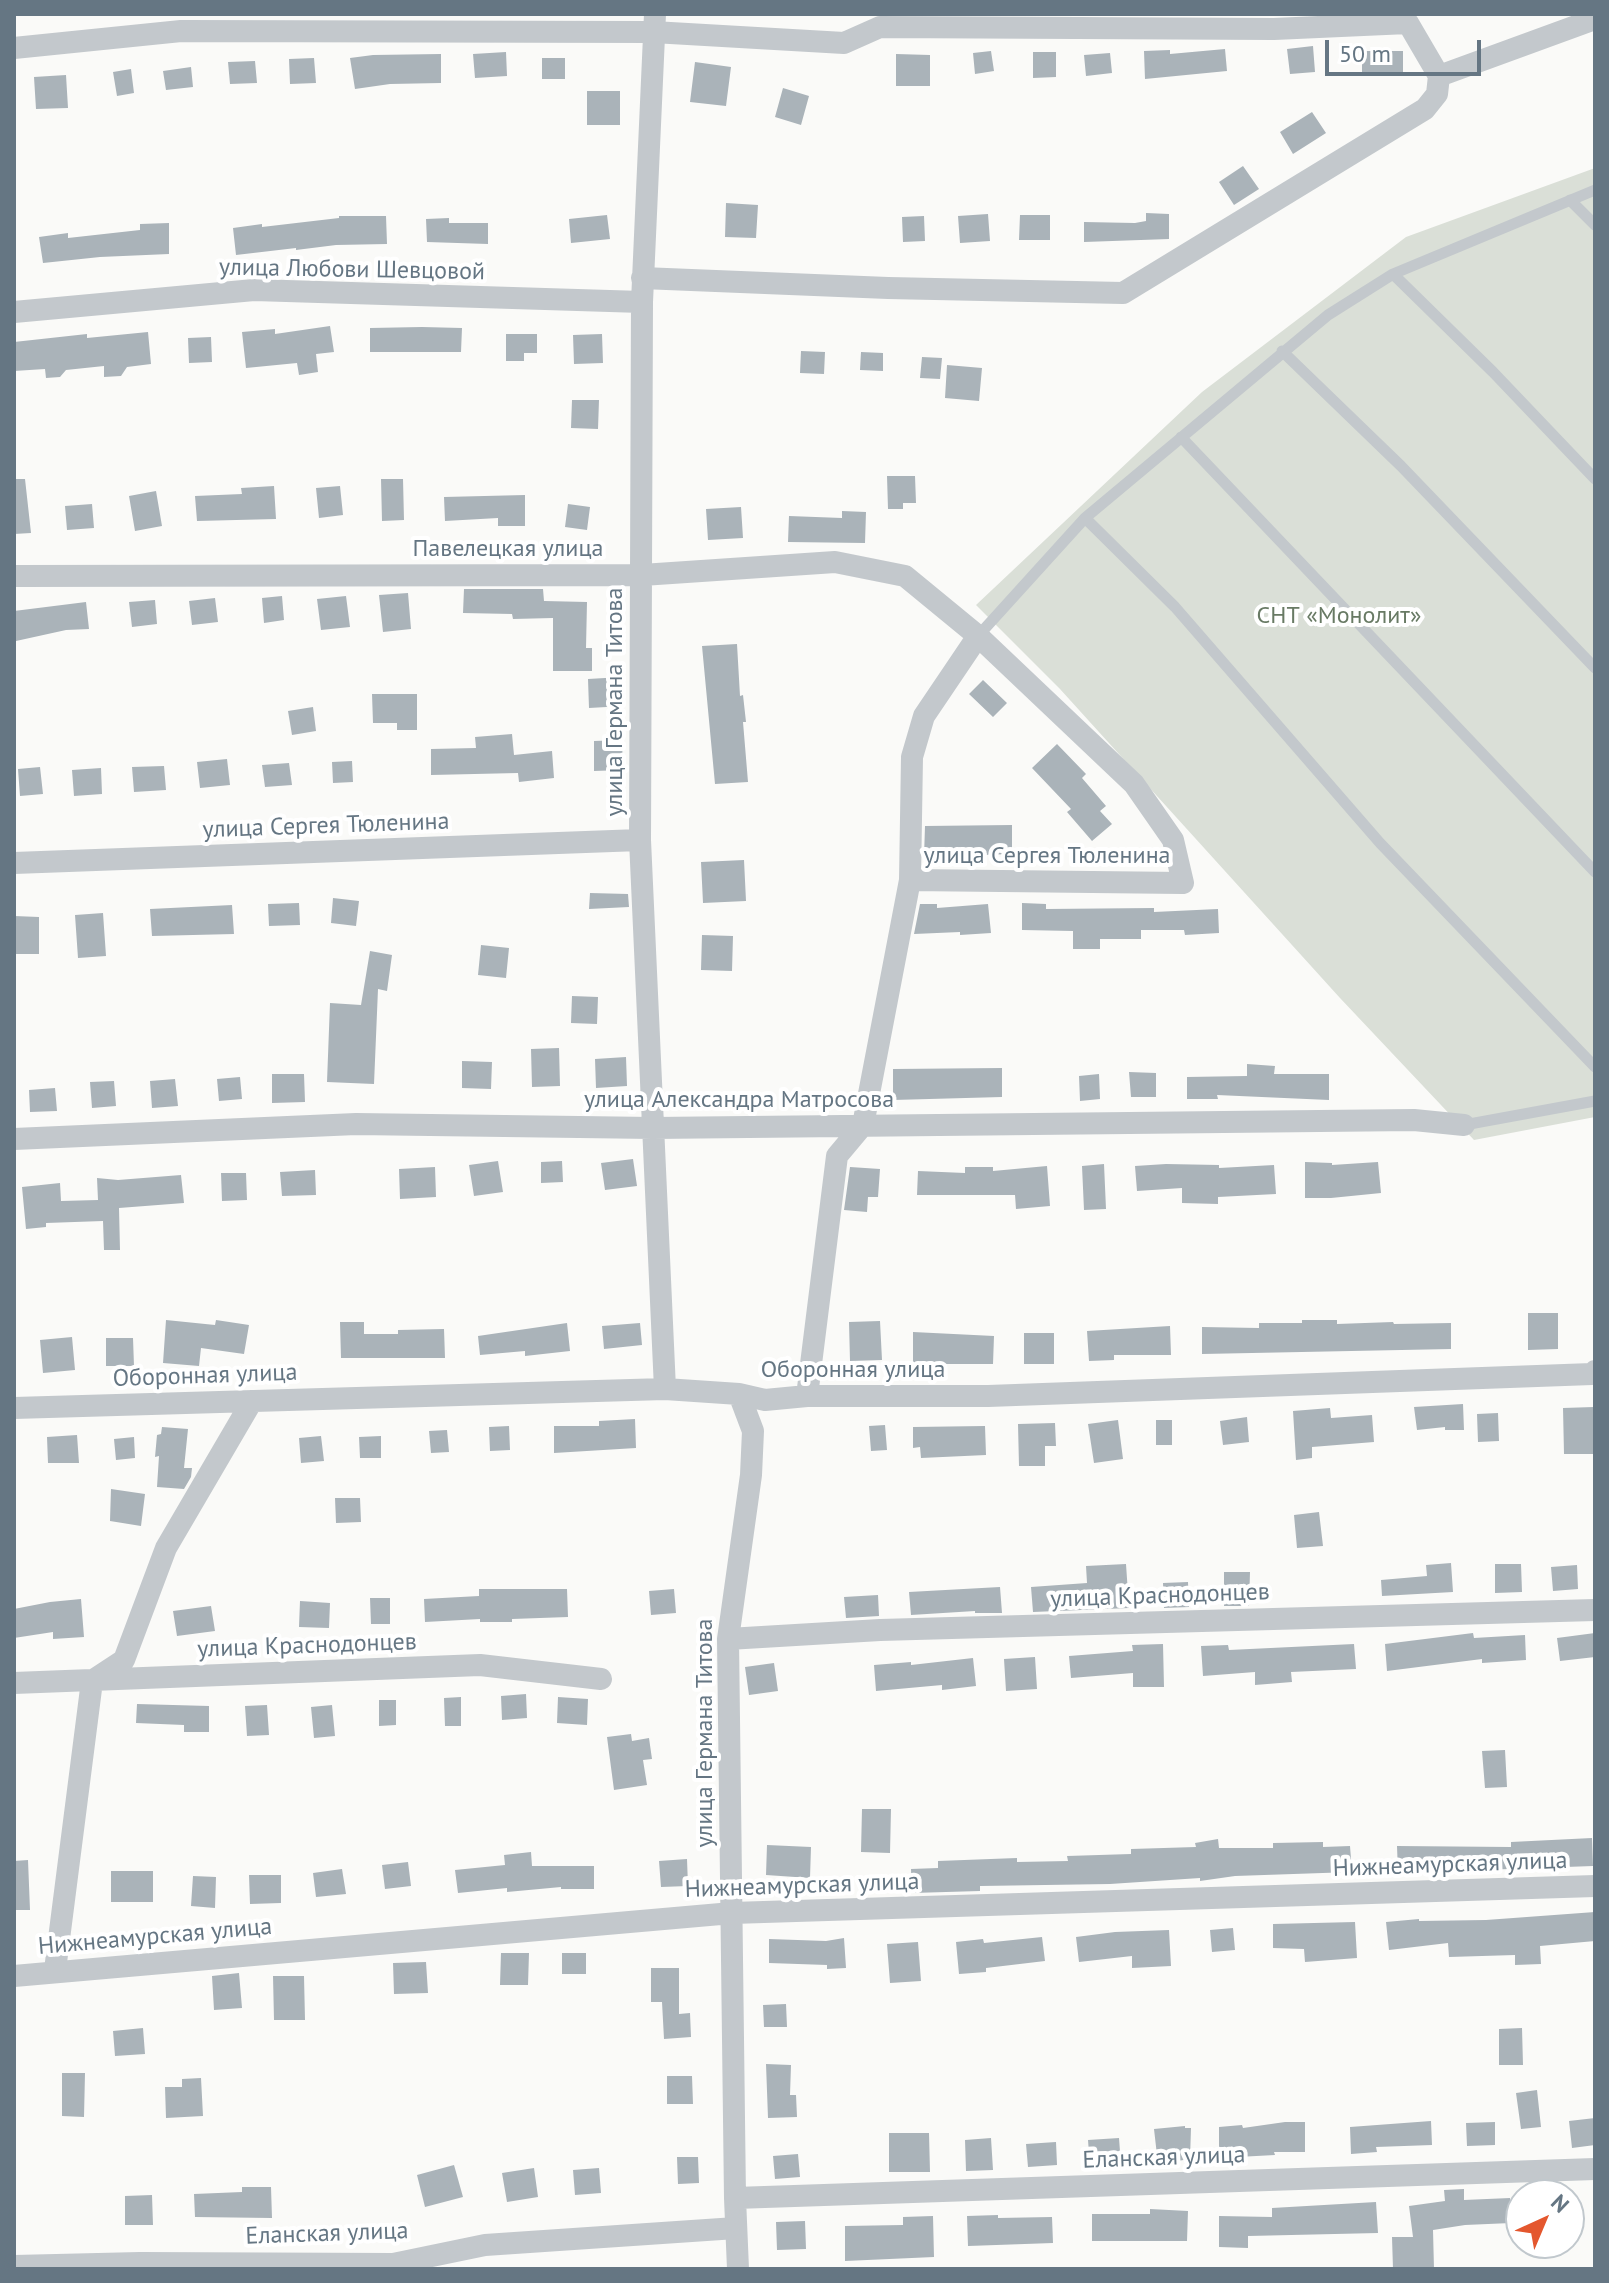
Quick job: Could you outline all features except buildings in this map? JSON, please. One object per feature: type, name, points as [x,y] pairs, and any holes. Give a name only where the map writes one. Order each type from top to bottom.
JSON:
[{"type":"street","points":[[844,43],[867,14]]},
{"type":"street","points":[[14,48],[181,31],[654,23],[844,43],[880,27],[1274,29],[1413,18],[1439,76],[1437,94],[1425,109],[1123,293],[642,278]]},
{"type":"street","points":[[1439,76],[1595,19]]},
{"type":"street","name":"улица Германа Титова","points":[[654,23],[642,278],[640,840],[665,1389]]},
{"type":"street","name":"улица Любови Шевцовой","points":[[14,312],[254,290],[642,302]]},
{"type":"street","name":"Павелецкая улица","points":[[14,576],[642,575],[835,562],[905,576],[978,636],[1134,784],[1173,840],[1183,883]]},
{"type":"street","points":[[807,1396],[837,1156],[863,1125],[910,880],[912,757],[924,716],[978,636]]},
{"type":"street","name":"улица Сергея Тюленина","points":[[14,863],[640,840]]},
{"type":"street","name":"улица Сергея Тюленина","points":[[910,880],[1183,883]]},
{"type":"street","name":"улица Александра Матросова","points":[[14,1139],[356,1124],[653,1128],[1414,1120],[1464,1125]]},
{"type":"street","name":"Оборонная улица","points":[[14,1408],[665,1389],[739,1394],[765,1400],[807,1396],[1004,1396],[1592,1374],[1595,1371]]},
{"type":"street","name":"улица Германа Титова","points":[[738,2269],[728,1639],[751,1475],[753,1431],[739,1394]]},
{"type":"street","points":[[55,1970],[92,1681],[124,1660],[166,1548],[252,1401]]},
{"type":"street","name":"улица Краснодонцев","points":[[728,1639],[880,1630],[1595,1610]]},
{"type":"street","name":"улица Краснодонцев","points":[[14,1683],[480,1665],[601,1679]]},
{"type":"street","name":"Нижнеамурская улица","points":[[14,1976],[732,1913],[1595,1886]]},
{"type":"street","name":"Еланская улица","points":[[735,2198],[1595,2169]]},
{"type":"street","name":"Еланская улица","points":[[14,2266],[393,2264],[485,2245],[736,2228]]},
{"type":"lane","points":[[978,636],[1085,518],[1328,315],[1393,274],[1595,190]]},
{"type":"lane","points":[[1570,200],[1595,225]]},
{"type":"lane","points":[[1393,274],[1493,372],[1595,479]]},
{"type":"lane","points":[[1282,351],[1401,466],[1595,668]]},
{"type":"lane","points":[[1181,437],[1595,872]]},
{"type":"lane","points":[[1085,518],[1175,607],[1380,843],[1595,1067]]},
{"type":"lane","points":[[1464,1125],[1595,1101]]},
{"type":"green space","name":"СНТ «Монолит»","points":[[1595,168],[1595,1117],[1474,1140],[1340,998],[1060,689],[976,605],[1202,392],[1406,237]]}]
